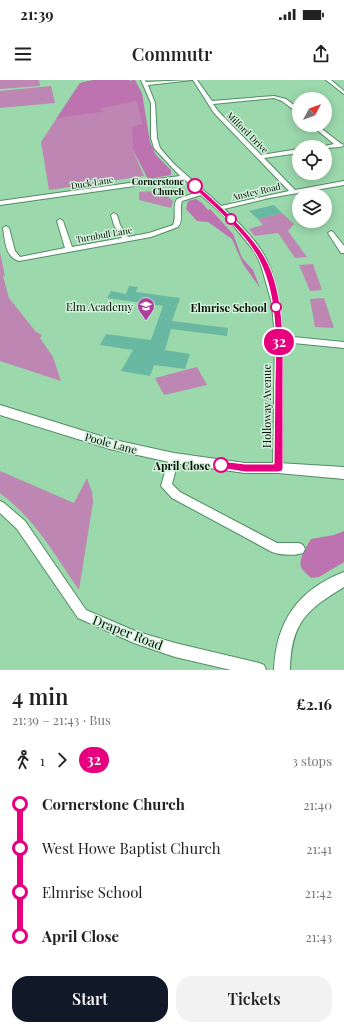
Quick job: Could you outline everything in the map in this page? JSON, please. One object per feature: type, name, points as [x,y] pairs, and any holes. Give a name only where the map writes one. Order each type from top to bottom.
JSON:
[{"type":"street","points":[[144,82],[190,80]]},
{"type":"street","name":"Milford Drive","points":[[195,80],[219,115],[292,190]]},
{"type":"street","points":[[328,80],[344,92]]},
{"type":"street","name":"Holloway Avenue","points":[[144,82],[153,103],[155,146],[162,155],[220,208],[258,251],[265,265],[276,304],[279,339],[278,468]]},
{"type":"street","points":[[210,103],[274,97],[284,100],[292,106]]},
{"type":"street","points":[[323,132],[341,145]]},
{"type":"street","points":[[260,157],[292,152]]},
{"type":"street","name":"Duck Lane","points":[[0,203],[186,177]]},
{"type":"street","name":"Anstey Road","points":[[312,188],[344,183]]},
{"type":"street","name":"Anstey Road","points":[[220,208],[292,191]]},
{"type":"street","name":"Turnbull Lane","points":[[6,228],[11,251],[14,256],[20,259],[28,258],[126,238],[151,235],[176,226],[178,218],[176,206],[179,200],[203,192]]},
{"type":"street","points":[[114,215],[117,225],[126,238]]},
{"type":"street","points":[[60,221],[69,249]]},
{"type":"street","points":[[332,233],[344,250]]},
{"type":"street","points":[[279,339],[344,345]]},
{"type":"street","name":"Poole Lane","points":[[0,410],[110,444],[174,458],[245,468],[278,468],[344,473]]},
{"type":"street","points":[[174,458],[166,486],[176,495],[276,548],[298,549]]},
{"type":"street","name":"Draper Road","points":[[0,506],[21,525],[82,614],[134,637],[175,650],[260,670]]},
{"type":"street","points":[[282,670],[286,635],[297,614],[314,597],[344,579]]},
{"type":"shaded area","points":[[0,80],[39,80],[40,86],[0,89]]},
{"type":"shaded area","points":[[94,80],[129,80],[139,104],[142,124],[133,150],[144,176],[49,190],[41,142],[80,83]]},
{"type":"shaded area","points":[[94,80],[129,80],[132,82],[131,80],[135,80],[142,93],[150,142],[156,155],[171,170],[171,175],[148,179],[133,150],[132,127],[142,124],[137,101],[101,108],[102,112],[56,119],[80,83]]},
{"type":"shaded area","points":[[51,86],[55,103],[0,108],[0,91]]},
{"type":"shaded area","points":[[153,191],[165,194],[173,201],[171,208],[139,200],[139,192]]},
{"type":"shaded area","points":[[196,199],[208,210],[210,209],[233,234],[242,258],[253,270],[260,288],[243,264],[232,239],[208,222],[197,221],[186,209],[188,201]]},
{"type":"shaded area","points":[[282,213],[292,222],[292,226],[288,231],[307,257],[295,258],[278,233],[255,236],[249,229],[263,225],[258,219]]},
{"type":"shaded area","points":[[0,252],[5,276],[3,276],[9,298],[36,332],[42,335],[40,338],[53,357],[61,381],[0,361]]},
{"type":"shaded area","points":[[313,264],[322,290],[310,291],[299,265]]},
{"type":"shaded area","points":[[324,298],[334,328],[315,327],[310,299]]},
{"type":"shaded area","points":[[197,367],[207,385],[164,395],[155,378]]},
{"type":"shaded area","points":[[0,471],[74,503],[87,478],[92,492],[93,502],[79,590],[44,538],[25,515],[0,493]]},
{"type":"shaded area","points":[[344,531],[344,562],[319,577],[311,578],[302,569],[301,562],[303,553],[311,539],[334,535]]},
{"type":"building","points":[[274,205],[282,213],[258,219],[249,211]]},
{"type":"building","points":[[129,286],[138,287],[136,292],[180,298],[172,321],[228,328],[227,336],[171,329],[165,350],[190,354],[185,369],[154,365],[150,376],[121,371],[133,350],[100,345],[106,334],[151,340],[163,306],[107,298],[111,291],[126,294]]},
{"type":"bus line","name":"32","points":[[195,186],[231,219],[258,251],[265,265],[273,290],[277,313],[279,339],[278,468],[245,468],[221,465]]},
{"type":"place","name":"Cornerstone Church","points":[[195,186]]},
{"type":"place","name":"Elmrise School","points":[[276,307]]},
{"type":"place","name":"Elm Academy","points":[[146,321]]},
{"type":"place","name":"April Close","points":[[221,465]]}]
